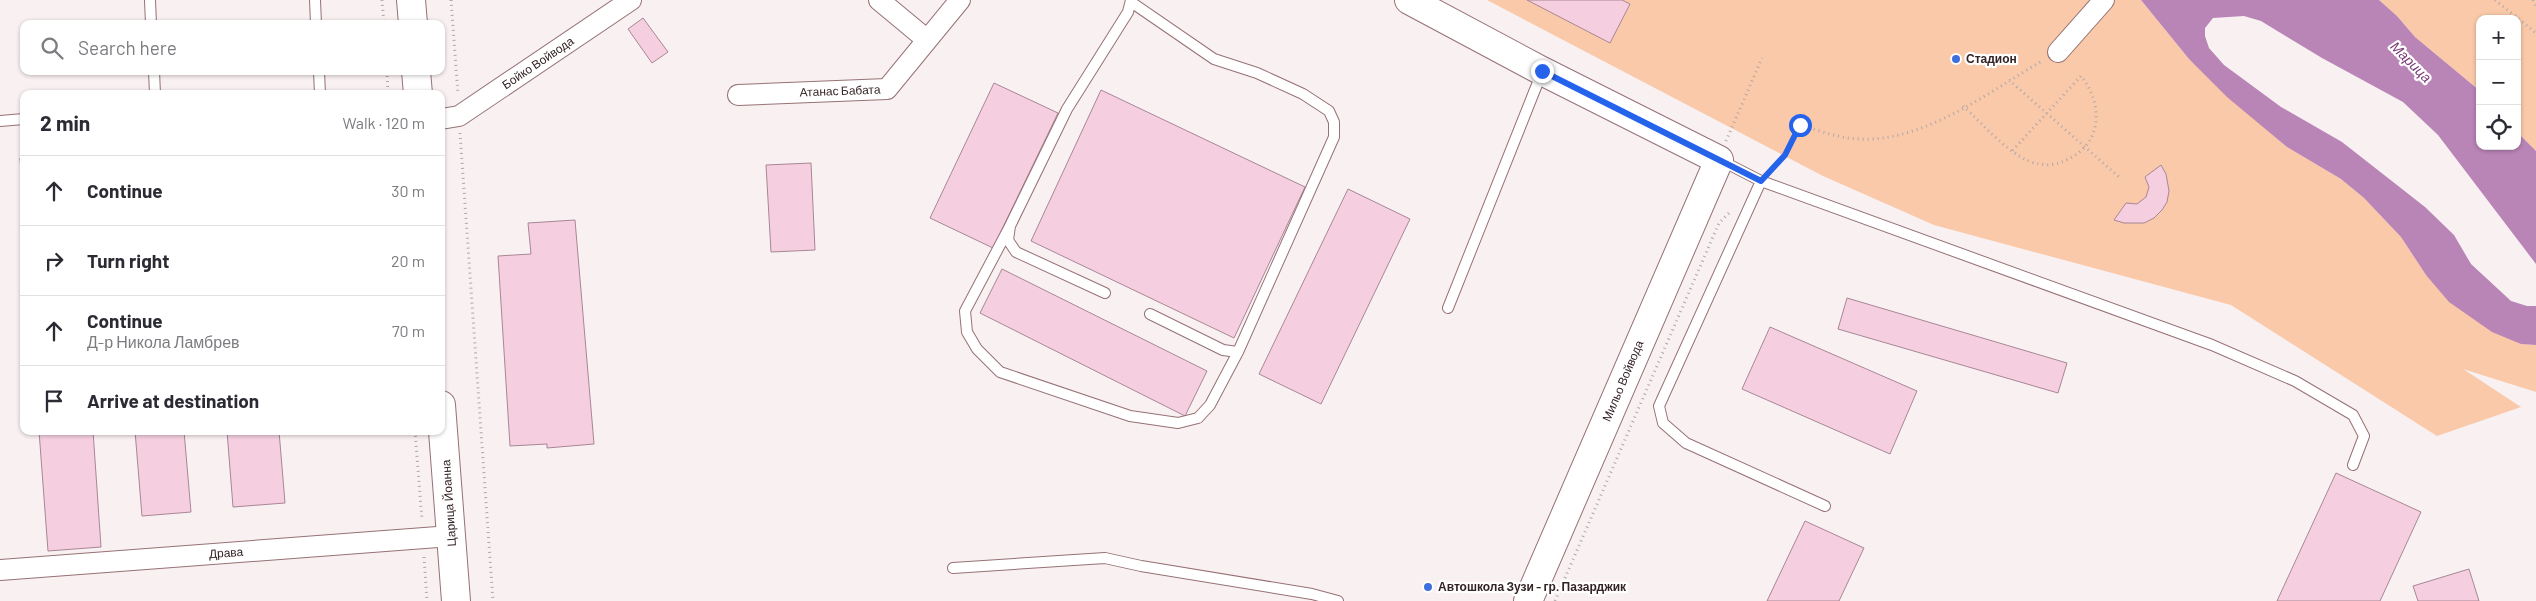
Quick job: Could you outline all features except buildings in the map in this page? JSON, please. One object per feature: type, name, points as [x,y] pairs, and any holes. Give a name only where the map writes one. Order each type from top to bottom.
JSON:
[{"type":"street","points":[[411,0],[412,20]]},
{"type":"street","name":"Бойко Войвода","points":[[450,118],[631,0]]},
{"type":"street","points":[[879,0],[926,39]]},
{"type":"street","name":"Атанас Бабата","points":[[738,95],[887,89],[926,39],[960,0]]},
{"type":"street","points":[[1409,0],[1542,71],[1719,160]]},
{"type":"street","points":[[2058,52],[2104,0]]},
{"type":"street","points":[[416,75],[418,90]]},
{"type":"street","name":"Мильо Войвода","points":[[1537,598],[1719,160]]},
{"type":"street","name":"Царица Йоанна","points":[[443,435],[456,601]]},
{"type":"street","name":"Драва","points":[[0,570],[451,536]]},
{"type":"lane","points":[[150,0],[152,20]]},
{"type":"lane","points":[[315,0],[316,20]]},
{"type":"lane","points":[[1131,1],[1214,59],[1257,73],[1303,94],[1329,111],[1334,122],[1334,137],[1238,352],[1210,404],[1198,418],[1178,423],[1130,416],[1000,372],[977,349],[967,332],[965,311],[1010,226],[1067,109],[1128,12],[1131,1]]},
{"type":"lane","points":[[1448,308],[1542,71]]},
{"type":"lane","points":[[154,75],[155,90]]},
{"type":"lane","points":[[319,75],[320,90]]},
{"type":"lane","points":[[0,121],[20,119]]},
{"type":"lane","points":[[1719,160],[1761,181],[2212,346],[2295,381],[2353,415],[2364,436],[2353,465]]},
{"type":"lane","points":[[1761,181],[1659,406],[1663,423],[1686,443],[1825,506]]},
{"type":"lane","points":[[1010,226],[1008,240],[1016,252],[1105,294]]},
{"type":"lane","points":[[1150,314],[1222,350],[1238,352]]},
{"type":"lane","points":[[953,568],[1105,558],[1141,566],[1312,594],[1338,601]]},
{"type":"path","points":[[382,0],[384,20]]},
{"type":"path","points":[[451,0],[450,118],[493,601]]},
{"type":"path","points":[[2496,0],[2536,33]]},
{"type":"path","points":[[2533,0],[2536,7]]},
{"type":"path","points":[[1761,181],[1785,155],[1800,125],[1847,138],[1883,139],[1928,127],[2058,52]]},
{"type":"path","points":[[1719,160],[1762,58]]},
{"type":"path","points":[[387,75],[388,90]]},
{"type":"path","points":[[1963,106],[2012,151],[2027,160],[2049,165],[2061,163],[2074,157],[2085,148],[2094,133],[2097,115],[2092,92],[2081,76],[2012,151]]},
{"type":"path","points":[[2009,80],[2119,177]]},
{"type":"path","points":[[1537,598],[1719,223],[1733,209]]},
{"type":"path","points":[[415,435],[427,601]]},
{"type":"shaded area","points":[[1487,0],[2141,0],[2189,59],[2287,147],[2341,179],[2364,198],[2401,237],[2426,275],[2521,344],[2536,345],[2536,392],[2463,369],[2521,407],[2437,436],[2231,305],[1934,225],[1823,176]]},
{"type":"shaded area","points":[[2379,0],[2536,0],[2536,151],[2521,136],[2521,15],[2476,15],[2476,88],[2415,37],[2397,16]]},
{"type":"water","name":"Марица","points":[[2141,0],[2379,0],[2397,16],[2415,37],[2476,88],[2476,150],[2521,150],[2521,136],[2536,151],[2536,264],[2438,135],[2403,102],[2322,58],[2261,21],[2244,16],[2213,18],[2205,28],[2205,36],[2209,48],[2224,65],[2281,107],[2342,142],[2425,207],[2454,235],[2471,264],[2511,301],[2527,306],[2536,306],[2536,345],[2521,344],[2492,332],[2449,302],[2426,275],[2401,237],[2364,198],[2341,179],[2287,147],[2227,97],[2189,59]]},
{"type":"place","name":"Стадион","points":[[1956,59]]},
{"type":"place","name":"Автошкола Зузи - гр. Пазарджик","points":[[1428,587]]},
{"type":"route","points":[[1542,71],[1761,181],[1785,155],[1800,125]]}]
